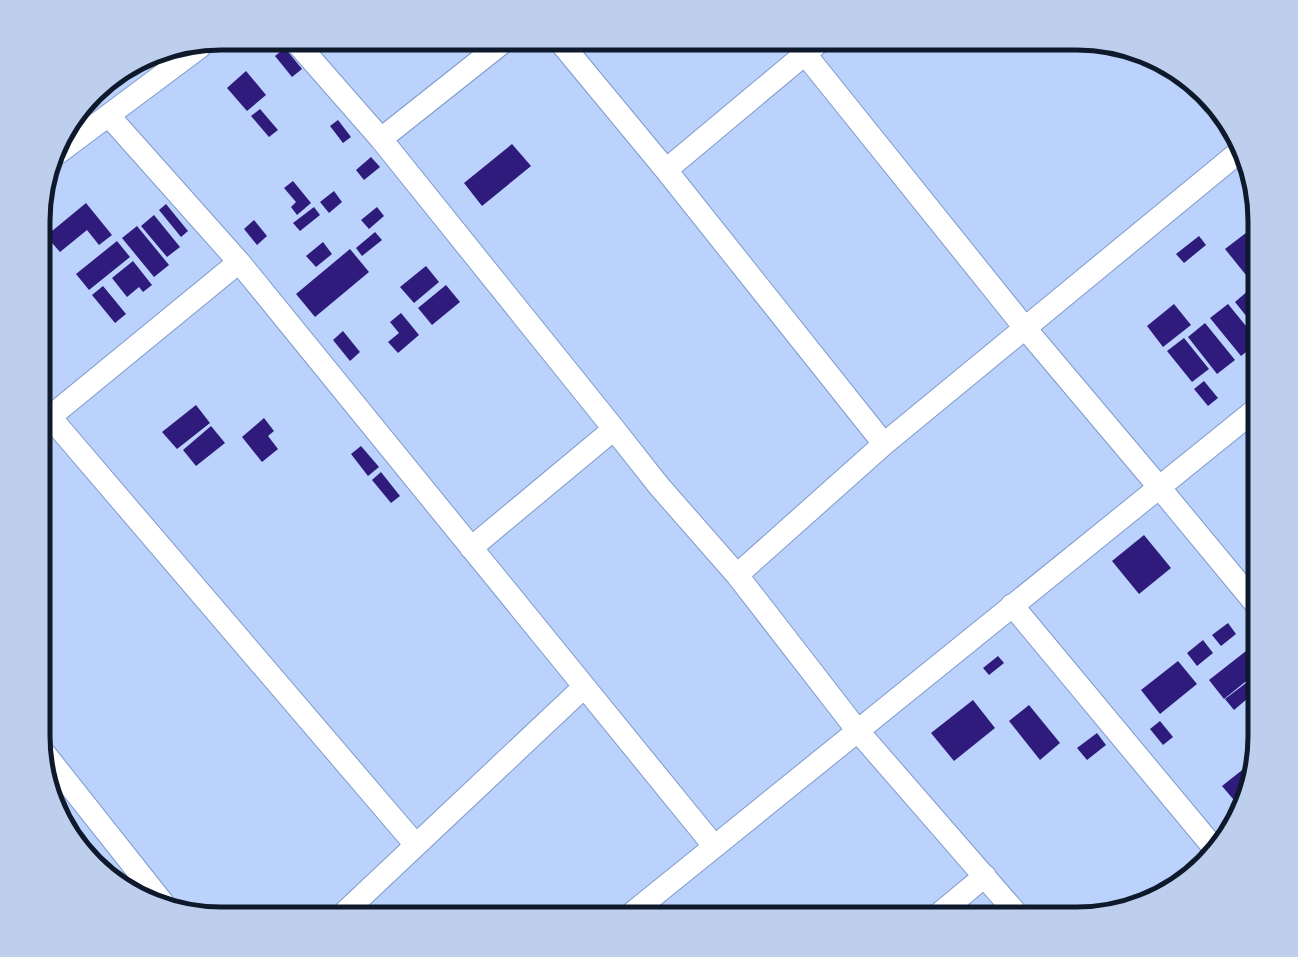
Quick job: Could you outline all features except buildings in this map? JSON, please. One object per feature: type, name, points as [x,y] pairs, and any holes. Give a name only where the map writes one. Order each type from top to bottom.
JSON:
[{"type":"street","points":[[303,50],[381,139],[659,486],[737,576],[858,730],[1011,907]]},
{"type":"street","points":[[381,139],[493,50]]},
{"type":"street","points":[[567,50],[666,170],[884,444]]},
{"type":"street","points":[[666,170],[810,50]]},
{"type":"street","points":[[812,50],[1025,328],[1248,595]]},
{"type":"street","points":[[68,146],[193,52]]},
{"type":"street","points":[[109,116],[238,262],[714,846]]},
{"type":"street","points":[[737,576],[884,444],[1235,155]]},
{"type":"street","points":[[50,417],[238,262]]},
{"type":"street","points":[[640,907],[1248,416]]},
{"type":"street","points":[[50,422],[415,844]]},
{"type":"street","points":[[471,548],[614,429]]},
{"type":"street","points":[[1012,605],[1210,843]]},
{"type":"street","points":[[349,907],[584,687]]},
{"type":"street","points":[[52,764],[156,894]]},
{"type":"street","points":[[947,907],[985,876]]}]
